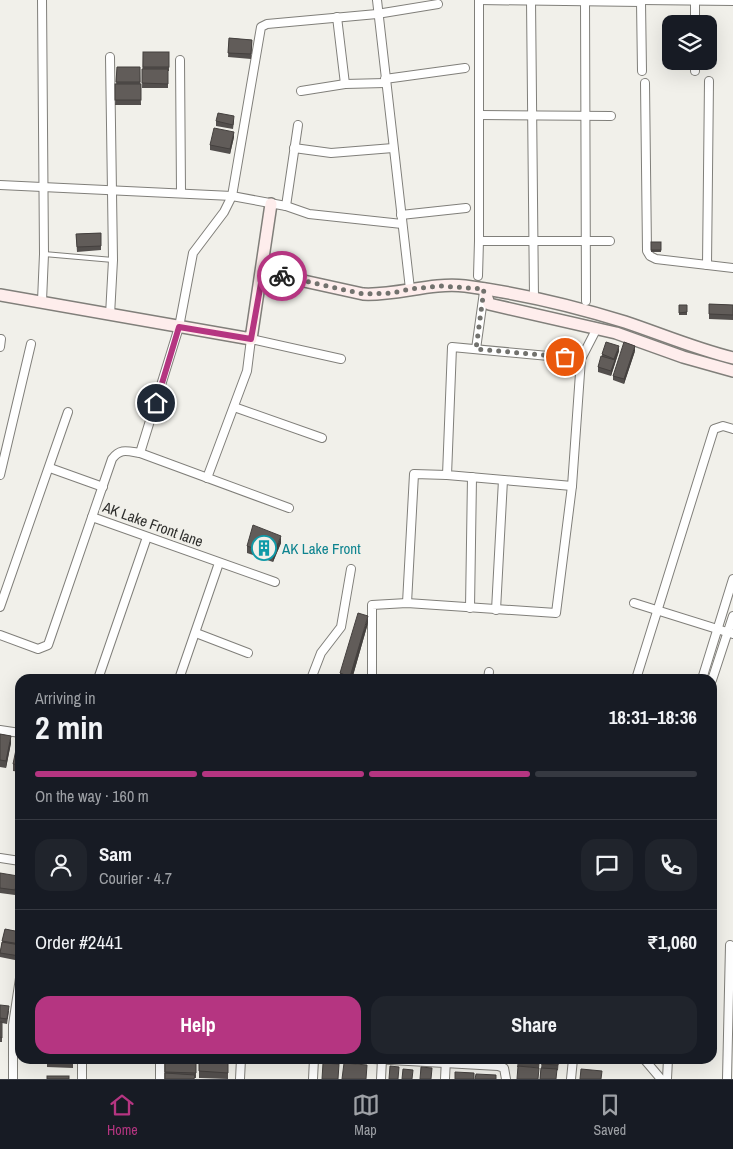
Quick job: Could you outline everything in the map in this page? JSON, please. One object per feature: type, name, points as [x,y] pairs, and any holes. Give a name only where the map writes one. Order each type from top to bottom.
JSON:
[{"type":"street","points":[[42,0],[44,254],[42,301]]},
{"type":"street","points":[[377,0],[377,14],[410,289]]},
{"type":"street","points":[[478,276],[479,0],[733,1]]},
{"type":"street","points":[[532,0],[534,299]]},
{"type":"street","points":[[585,0],[586,301]]},
{"type":"street","points":[[695,0],[695,15]]},
{"type":"street","points":[[641,1],[642,71]]},
{"type":"street","points":[[289,508],[140,453],[179,327],[193,253],[224,212],[232,196],[261,27],[267,24],[337,16],[377,14],[438,4]]},
{"type":"street","points":[[337,16],[345,84]]},
{"type":"street","points":[[110,57],[113,260],[110,315]]},
{"type":"street","points":[[180,60],[181,192]]},
{"type":"street","points":[[301,91],[345,84],[385,81],[465,68]]},
{"type":"street","points":[[707,265],[709,81]]},
{"type":"street","points":[[646,82],[647,251],[656,259],[733,268]]},
{"type":"street","points":[[480,115],[611,116]]},
{"type":"street","points":[[286,206],[298,125]]},
{"type":"street","points":[[294,148],[331,154],[393,148]]},
{"type":"street","points":[[0,185],[181,192],[232,196],[286,206],[309,214],[402,224]]},
{"type":"street","points":[[207,478],[247,371],[272,204]]},
{"type":"street","points":[[401,216],[466,208]]},
{"type":"street","points":[[479,241],[610,241]]},
{"type":"street","points":[[263,272],[363,294],[463,286],[484,289],[534,299],[631,324],[707,352],[733,358]]},
{"type":"street","points":[[484,289],[489,304],[598,328],[698,362],[733,371]]},
{"type":"street","points":[[476,349],[484,289]]},
{"type":"street","points":[[0,295],[251,339],[341,359]]},
{"type":"street","points":[[372,674],[372,605],[407,603],[556,613],[572,486],[581,359],[598,328],[602,316]]},
{"type":"street","points":[[0,475],[10,441],[31,344]]},
{"type":"street","points":[[447,475],[452,347],[581,359]]},
{"type":"street","points":[[234,407],[322,438]]},
{"type":"street","points":[[0,607],[68,412]]},
{"type":"street","points":[[638,674],[714,429],[723,426],[733,429]]},
{"type":"street","points":[[0,439],[10,441]]},
{"type":"street","name":"AK Lake Front lane","points":[[140,453],[124,450],[117,453],[112,459],[92,517],[219,564],[275,582]]},
{"type":"street","points":[[50,468],[103,487]]},
{"type":"street","points":[[407,603],[414,474],[447,475],[572,486]]},
{"type":"street","points":[[470,608],[472,478]]},
{"type":"street","points":[[496,610],[503,480]]},
{"type":"street","points":[[0,635],[38,649],[48,645],[92,517]]},
{"type":"street","points":[[100,674],[147,537]]},
{"type":"street","points":[[181,674],[219,564]]},
{"type":"street","points":[[313,674],[321,653],[341,627],[351,570]]},
{"type":"street","points":[[704,674],[733,579]]},
{"type":"street","points":[[634,603],[730,633]]},
{"type":"street","points":[[714,674],[730,633],[733,616]]},
{"type":"street","points":[[196,633],[248,652]]},
{"type":"street","points":[[0,730],[15,732]]},
{"type":"street","points":[[0,858],[15,860]]},
{"type":"street","points":[[726,1079],[730,945]]},
{"type":"street","points":[[13,1079],[15,1052]]},
{"type":"street","points":[[82,1064],[82,1079]]},
{"type":"street","points":[[160,1064],[160,1079]]},
{"type":"street","points":[[240,1079],[241,1064]]},
{"type":"street","points":[[313,1079],[314,1064]]},
{"type":"street","points":[[381,1079],[382,1064]]},
{"type":"street","points":[[445,1079],[446,1064]]},
{"type":"street","points":[[477,1064],[504,1068],[506,1079]]},
{"type":"street","points":[[571,1079],[572,1064]]},
{"type":"street","points":[[648,1064],[661,1079]]},
{"type":"street","points":[[654,1071],[655,1064]]},
{"type":"street","points":[[667,1079],[668,1064]]},
{"type":"lane","points":[[44,254],[113,260]]},
{"type":"building","points":[[229,38],[252,40],[251,54],[228,53]]},
{"type":"building","points":[[143,52],[169,52],[169,67],[143,67]]},
{"type":"building","points":[[117,67],[140,67],[140,82],[116,82]]},
{"type":"building","points":[[142,69],[168,69],[168,84],[142,83]]},
{"type":"building","points":[[115,84],[141,84],[141,100],[115,100]]},
{"type":"building","points":[[218,113],[234,116],[233,125],[216,121]]},
{"type":"building","points":[[214,128],[234,132],[230,149],[210,145]]},
{"type":"building","points":[[101,233],[101,246],[77,247],[76,234]]},
{"type":"building","points":[[651,242],[661,242],[661,250],[651,250]]},
{"type":"building","points":[[709,304],[733,305],[733,315],[709,314]]},
{"type":"building","points":[[679,305],[687,305],[687,312],[679,313]]},
{"type":"building","points":[[606,342],[619,346],[614,359],[602,354]]},
{"type":"building","points":[[624,342],[635,346],[624,379],[613,376]]},
{"type":"building","points":[[601,356],[615,360],[611,371],[598,367]]},
{"type":"building","name":"AK Lake Front","points":[[253,525],[281,536],[273,555],[247,546]]},
{"type":"building","points":[[358,613],[368,616],[351,674],[340,673]]},
{"type":"building","points":[[0,734],[11,736],[6,761],[0,760]]},
{"type":"building","points":[[0,873],[15,876],[15,890],[0,888]]},
{"type":"building","points":[[5,929],[15,931],[15,943],[2,941]]},
{"type":"building","points":[[2,942],[15,944],[15,955],[0,953]]},
{"type":"building","points":[[0,1005],[9,1006],[7,1019],[0,1018]]},
{"type":"building","points":[[0,1022],[2,1022],[2,1038],[0,1037]]},
{"type":"building","points":[[165,1064],[196,1064],[196,1073],[165,1072]]},
{"type":"building","points":[[199,1064],[228,1064],[228,1073],[199,1071]]},
{"type":"building","points":[[323,1064],[339,1064],[338,1079],[322,1079]]},
{"type":"building","points":[[344,1064],[367,1065],[366,1079],[342,1079]]},
{"type":"building","points":[[390,1066],[399,1067],[398,1079],[389,1079]]},
{"type":"building","points":[[518,1066],[539,1068],[538,1079],[517,1079]]},
{"type":"building","points":[[421,1067],[432,1068],[431,1079],[420,1079]]},
{"type":"building","points":[[541,1068],[557,1069],[556,1079],[540,1079]]},
{"type":"building","points":[[403,1069],[413,1070],[412,1079],[402,1079]]},
{"type":"building","points":[[581,1069],[602,1071],[601,1079],[580,1079]]},
{"type":"building","points":[[455,1072],[474,1073],[474,1079],[455,1079]]},
{"type":"building","points":[[165,1073],[195,1075],[194,1079],[165,1079]]},
{"type":"building","points":[[476,1074],[496,1075],[496,1079],[475,1079]]},
{"type":"building","points":[[47,1076],[69,1076],[69,1079],[47,1079]]},
{"type":"way so far","points":[[282,276],[363,294],[377,295],[441,286],[463,286],[484,289],[476,349],[565,357]]},
{"type":"place","name":"AK Lake Front","points":[[264,548]]},
{"type":"route","points":[[156,403],[179,327],[251,339],[263,272],[282,276]]}]
